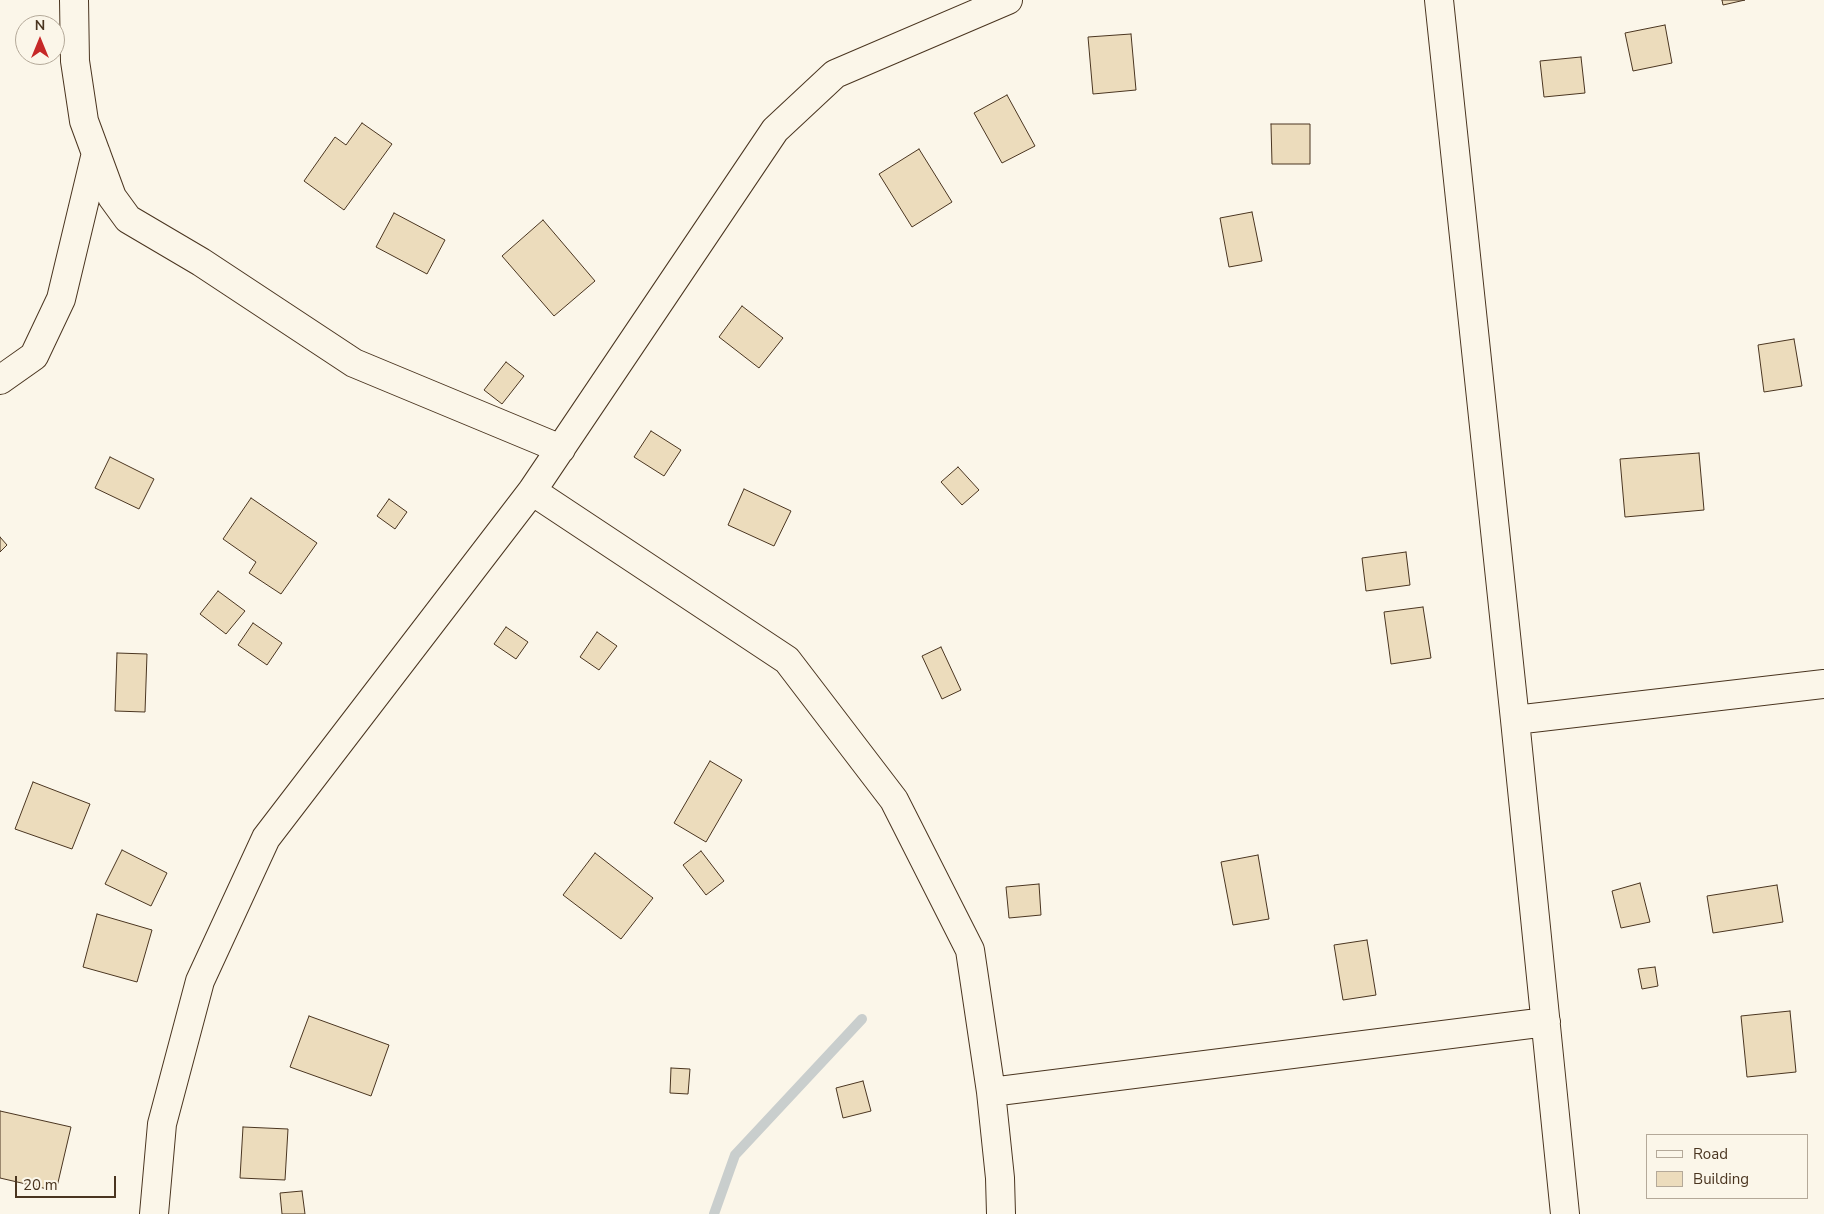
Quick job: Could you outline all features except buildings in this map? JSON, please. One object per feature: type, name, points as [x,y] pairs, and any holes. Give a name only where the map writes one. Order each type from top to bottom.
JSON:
[{"type":"street","points":[[74,0],[75,61],[84,121],[112,196],[128,219],[201,262],[354,363],[561,449]]},
{"type":"street","points":[[154,1214],[162,1124],[200,981],[266,838],[532,491],[775,130],[835,74],[1008,0]]},
{"type":"street","points":[[1439,0],[1516,720],[1565,1214]]},
{"type":"street","points":[[0,380],[34,356],[61,299],[96,153]]},
{"type":"street","points":[[532,491],[787,660],[894,800],[970,950],[990,1092],[1000,1178],[1001,1214]]},
{"type":"street","points":[[1516,720],[1824,684]]},
{"type":"street","points":[[990,1092],[1546,1022]]},
{"type":"waterway","points":[[714,1214],[735,1155],[862,1019]]}]
